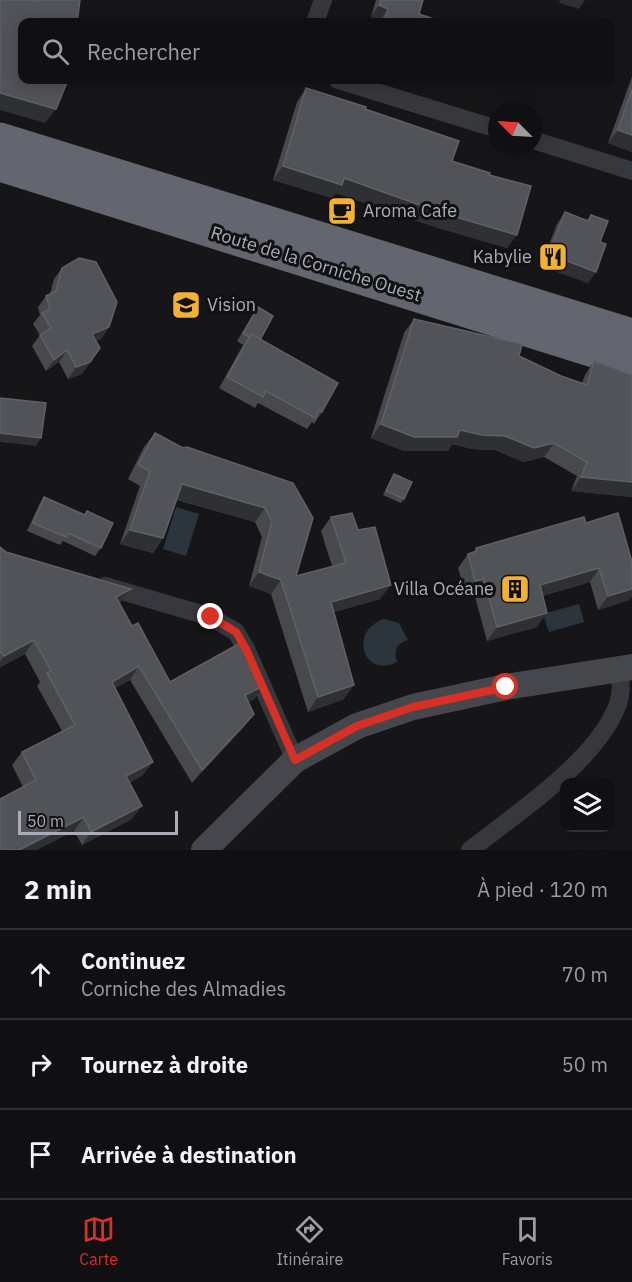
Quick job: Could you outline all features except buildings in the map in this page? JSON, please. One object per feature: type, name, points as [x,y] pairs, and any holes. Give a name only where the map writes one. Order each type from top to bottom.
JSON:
[{"type":"highway","name":"Route de la Corniche Ouest","points":[[0,139],[632,334]]},
{"type":"highway","name":"Route de la Corniche Ouest","points":[[0,165],[632,363]]},
{"type":"street","points":[[316,18],[323,0]]},
{"type":"street","points":[[351,84],[488,126]]},
{"type":"street","points":[[542,143],[632,171]]},
{"type":"street","points":[[89,581],[211,617],[236,632],[246,649],[295,760]]},
{"type":"street","points":[[204,850],[295,760],[357,726],[413,707],[506,687],[626,668],[616,709],[600,736],[574,767],[470,850]]},
{"type":"shaded area","points":[[176,507],[199,514],[186,556],[163,549]]},
{"type":"shaded area","points":[[579,604],[584,622],[549,632],[543,614]]},
{"type":"shaded area","points":[[384,619],[399,623],[408,640],[397,648],[395,654],[397,662],[385,666],[369,659],[364,642],[366,633],[373,625]]},
{"type":"place","name":"Aroma Cafe","points":[[342,211]]},
{"type":"place","name":"Kabylie","points":[[553,257]]},
{"type":"place","name":"Vision","points":[[186,305]]},
{"type":"place","name":"Villa Océane","points":[[515,589]]},
{"type":"route","points":[[211,617],[236,632],[246,649],[295,760],[357,726],[413,707],[506,687]]}]
